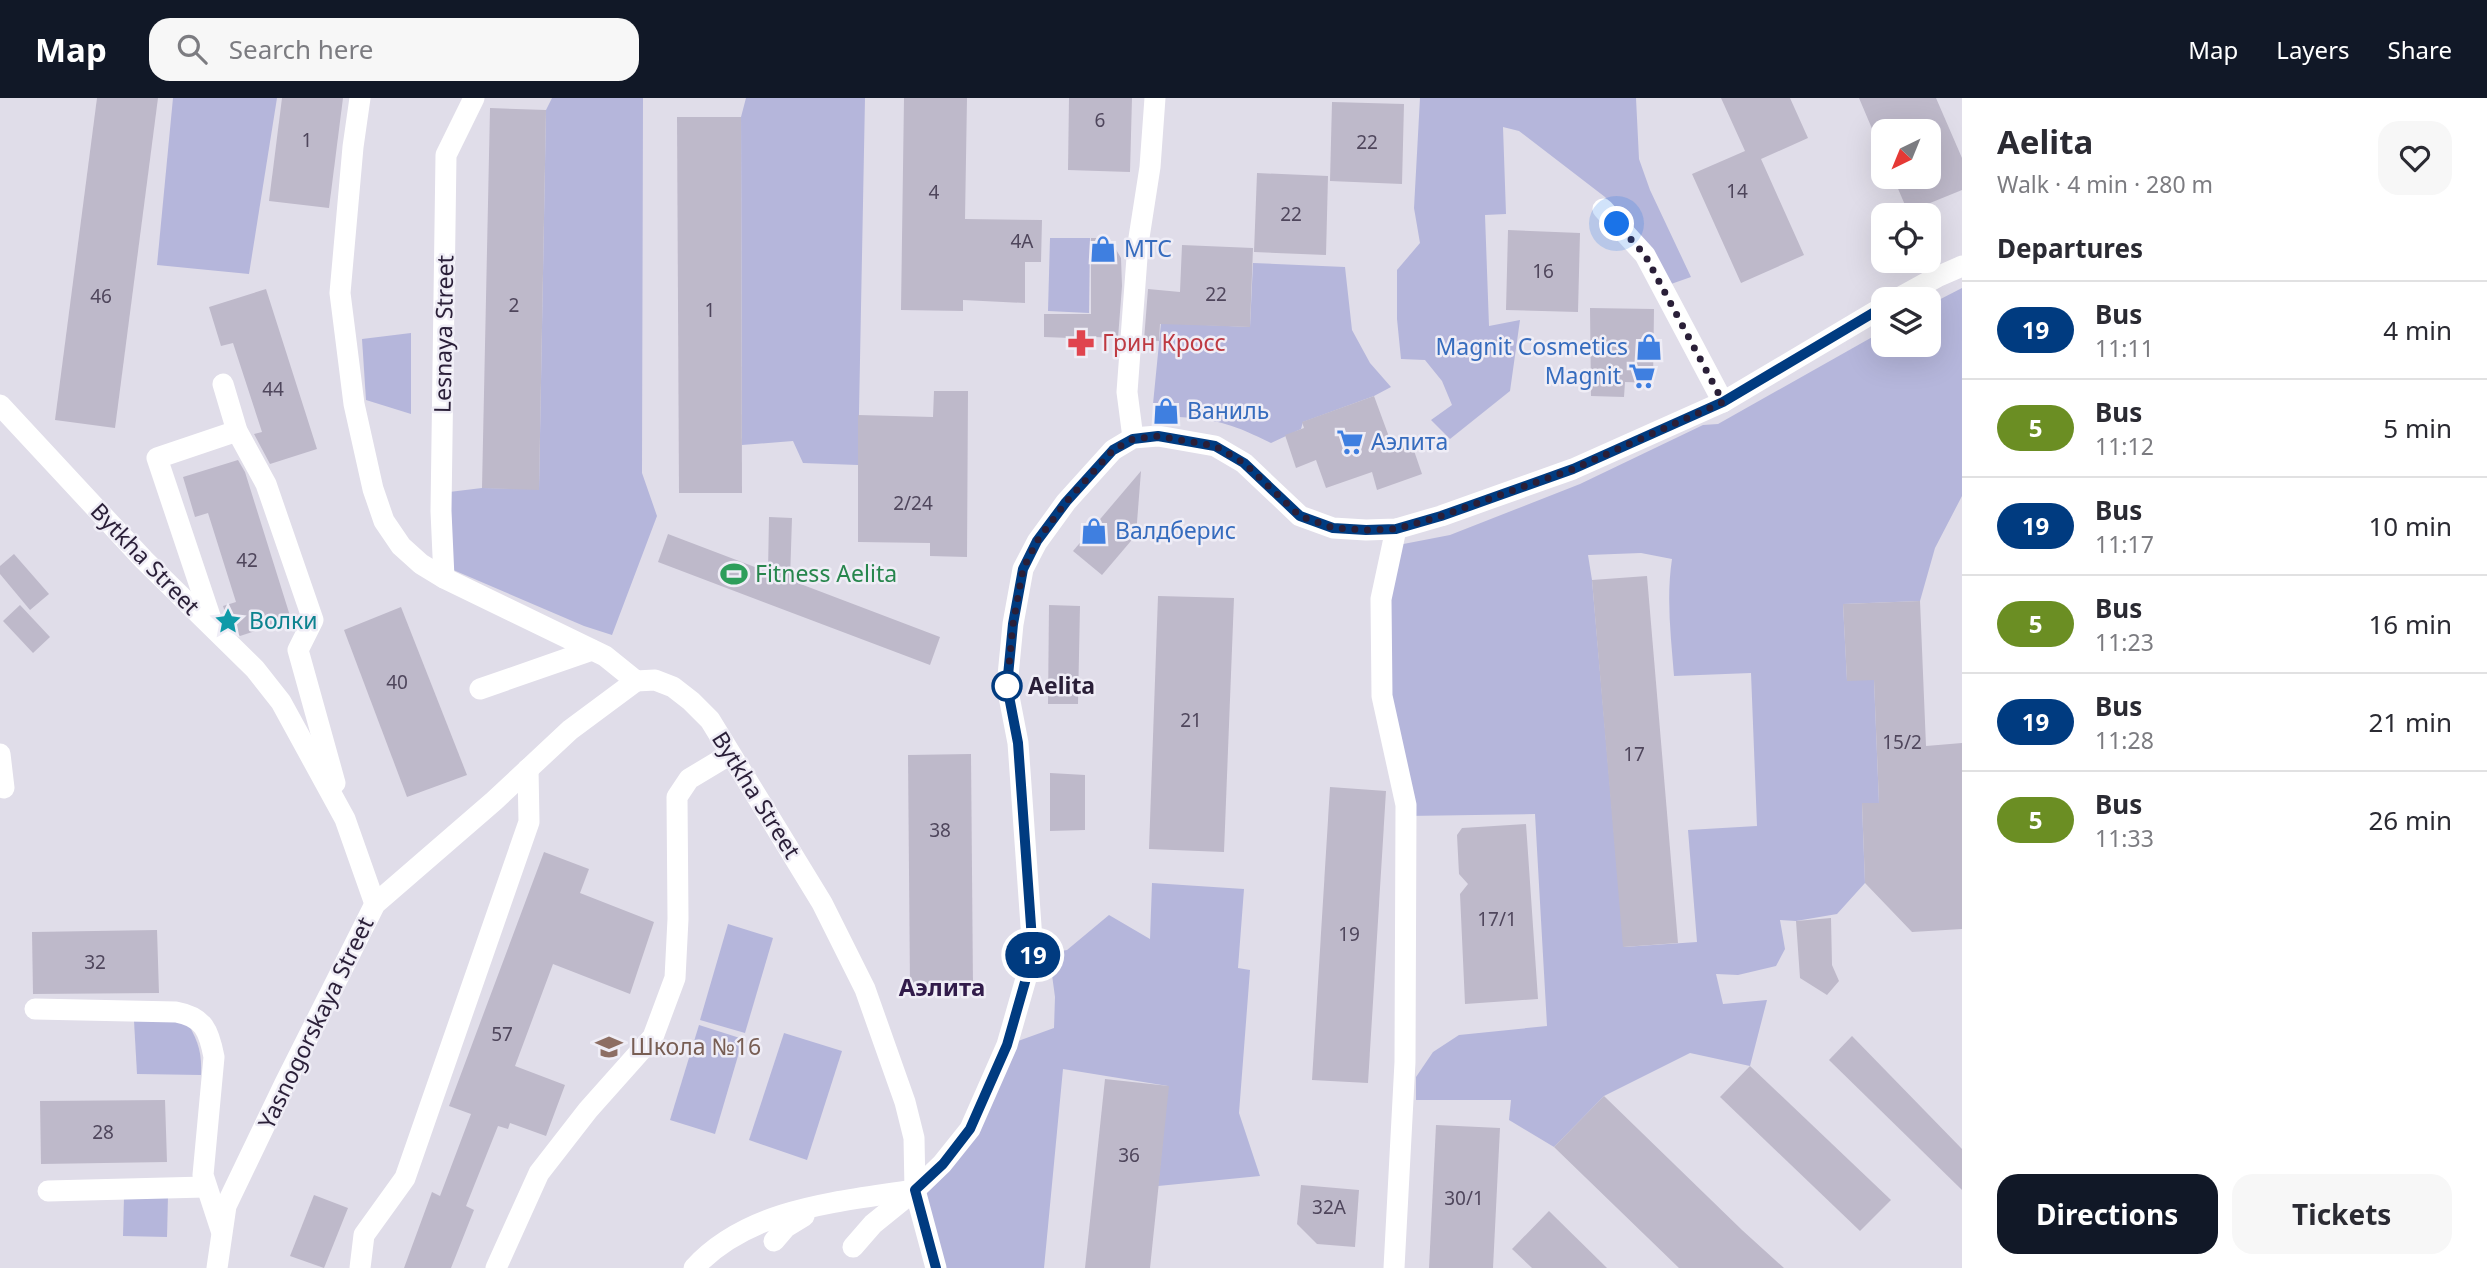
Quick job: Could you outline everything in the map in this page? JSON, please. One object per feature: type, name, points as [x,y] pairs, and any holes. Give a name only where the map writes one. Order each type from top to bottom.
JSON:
[{"type":"street","name":"Bytkha Street","points":[[360,98],[340,293],[347,362],[373,489],[384,521],[401,546],[421,564],[444,578],[604,656],[636,681],[655,680],[673,687],[710,720],[729,755],[822,902],[865,989],[905,1102],[914,1138],[915,1190],[936,1268]]},
{"type":"street","name":"Lesnaya Street","points":[[444,578],[441,511],[446,155],[474,98]]},
{"type":"street","points":[[1133,439],[1127,392],[1138,244],[1150,167],[1155,98]]},
{"type":"street","points":[[1603,209],[1645,255],[1723,402]]},
{"type":"street","points":[[1919,287],[1962,266]]},
{"type":"street","points":[[853,1247],[873,1224],[943,1164],[970,1129],[1007,1045],[1033,954],[1018,743],[1007,686],[1013,624],[1023,569],[1037,541],[1066,502],[1113,450],[1133,439],[1158,436],[1215,446],[1244,463],[1300,516],[1333,528],[1396,529],[1441,516],[1573,469],[1723,402],[1871,314]]},
{"type":"street","points":[[223,384],[237,432],[266,484],[313,620],[298,650],[345,819]]},
{"type":"street","name":"Bytkha Street","points":[[0,405],[144,559],[255,669],[281,702],[345,819],[375,904]]},
{"type":"street","points":[[215,631],[157,458],[237,432]]},
{"type":"street","points":[[1394,1268],[1405,1062],[1406,805],[1382,696],[1381,599],[1396,529]]},
{"type":"street","points":[[480,689],[592,650]]},
{"type":"street","name":"Yasnogorskaya Street","points":[[217,1268],[226,1206],[375,904],[570,730],[636,681]]},
{"type":"street","points":[[0,754],[4,788]]},
{"type":"street","points":[[496,1268],[539,1173],[588,1110],[653,1037],[676,978],[677,797],[689,779],[729,755]]},
{"type":"street","points":[[360,1268],[364,1235],[405,1178],[529,822],[528,769]]},
{"type":"street","points":[[35,1009],[176,1012],[191,1015],[202,1024],[210,1038],[214,1057],[204,1160],[205,1187],[221,1232]]},
{"type":"street","points":[[48,1191],[205,1187]]},
{"type":"street","points":[[694,1268],[706,1255],[730,1239],[802,1208],[915,1190]]},
{"type":"street","points":[[774,1241],[786,1227],[820,1205]]},
{"type":"shaded area","points":[[173,98],[277,98],[249,274],[157,265]]},
{"type":"shaded area","points":[[552,98],[643,98],[642,473],[657,516],[612,635],[584,626],[444,566],[441,493],[482,488],[539,489],[546,110]]},
{"type":"shaded area","points":[[746,98],[865,98],[858,465],[803,463],[793,441],[742,445],[741,117]]},
{"type":"shaded area","points":[[1420,98],[1636,98],[1639,159],[1650,190],[1691,277],[1671,284],[1651,247],[1605,197],[1519,131],[1503,127],[1506,214],[1485,215],[1489,326],[1520,320],[1510,391],[1450,439],[1431,420],[1452,405],[1442,381],[1425,360],[1401,359],[1397,319],[1397,270],[1420,243],[1414,208]]},
{"type":"shaded area","points":[[1050,238],[1090,238],[1089,313],[1048,311]]},
{"type":"shaded area","points":[[1253,263],[1345,267],[1352,330],[1370,363],[1391,387],[1303,422],[1301,429],[1271,443],[1227,424],[1179,417],[1179,405],[1153,404],[1161,323],[1250,327]]},
{"type":"shaded area","points":[[1962,288],[1962,496],[1935,548],[1920,601],[1843,604],[1847,680],[1874,680],[1879,803],[1862,804],[1865,883],[1837,914],[1796,921],[1780,920],[1785,949],[1776,966],[1738,975],[1716,974],[1723,1004],[1767,1000],[1750,1066],[1690,1053],[1604,1096],[1554,1147],[1509,1120],[1511,1100],[1416,1100],[1416,1077],[1433,1052],[1459,1035],[1547,1026],[1535,814],[1406,816],[1382,696],[1393,546],[1450,535],[1580,484],[1703,425],[1718,424],[1871,338],[1871,357],[1941,357],[1941,299]],"holes":[[[1641,553],[1672,559],[1670,632],[1674,676],[1751,673],[1757,826],[1688,830],[1697,942],[1624,947],[1588,555]]]},
{"type":"shaded area","points":[[411,333],[411,414],[366,400],[362,339]]},
{"type":"shaded area","points":[[1152,883],[1244,889],[1238,968],[1250,970],[1239,1113],[1260,1176],[1158,1186],[1168,1086],[1063,1069],[1044,1268],[936,1268],[915,1190],[942,1164],[1007,1045],[1054,1028],[1055,997],[1049,953],[1067,950],[1109,915],[1150,939]]},
{"type":"shaded area","points":[[728,924],[773,938],[745,1033],[700,1020]]},
{"type":"shaded area","points":[[170,1020],[188,1024],[192,1031],[199,1049],[201,1075],[137,1074],[134,1021]]},
{"type":"shaded area","points":[[699,1025],[743,1039],[715,1134],[670,1120]]},
{"type":"shaded area","points":[[784,1033],[842,1051],[807,1160],[749,1140]]},
{"type":"shaded area","points":[[168,1196],[167,1237],[123,1236],[124,1197]]},
{"type":"building","points":[[97,98],[158,98],[115,428],[55,420]]},
{"type":"building","points":[[282,98],[343,98],[329,208],[269,201]]},
{"type":"building","points":[[904,98],[967,98],[965,219],[1042,220],[1041,262],[1025,262],[1025,303],[963,300],[963,311],[901,310]]},
{"type":"building","points":[[1069,98],[1132,98],[1130,172],[1068,170]]},
{"type":"building","points":[[1721,98],[1790,98],[1808,138],[1761,159],[1804,255],[1741,283],[1692,174],[1745,151]]},
{"type":"building","points":[[1859,98],[1936,98],[1962,158],[1962,190],[1930,203],[1904,203],[1898,189],[1941,189],[1941,119],[1871,119],[1871,126]]},
{"type":"building","points":[[1332,102],[1404,104],[1402,184],[1330,181]]},
{"type":"building","points":[[490,108],[546,110],[539,490],[482,488]]},
{"type":"building","points":[[677,117],[741,117],[742,493],[679,493]]},
{"type":"building","points":[[1257,173],[1328,176],[1326,255],[1254,252]]},
{"type":"building","points":[[1508,230],[1580,233],[1578,312],[1506,310]]},
{"type":"building","points":[[1091,238],[1106,238],[1121,258],[1118,338],[1094,337],[1094,344],[1070,343],[1070,338],[1044,337],[1044,314],[1091,314]]},
{"type":"building","points":[[1182,245],[1253,248],[1250,327],[1160,324],[1159,341],[1144,340],[1148,289],[1180,292]]},
{"type":"building","points":[[266,289],[317,449],[270,464],[254,434],[262,432],[233,343],[221,346],[209,307]]},
{"type":"building","points":[[1590,308],[1654,309],[1653,383],[1625,382],[1624,397],[1591,396]]},
{"type":"building","points":[[934,391],[968,391],[967,557],[930,556],[930,543],[858,542],[858,415],[933,417]]},
{"type":"building","name":"Аэлита","points":[[1374,396],[1392,445],[1410,439],[1422,474],[1377,490],[1372,472],[1326,488],[1316,460],[1296,468],[1285,435],[1304,428],[1302,422]]},
{"type":"building","points":[[238,460],[245,472],[291,619],[240,636],[230,626],[223,606],[236,602],[208,513],[195,517],[183,477]]},
{"type":"building","points":[[1141,471],[1136,535],[1102,575],[1073,551]]},
{"type":"building","points":[[769,517],[792,518],[790,580],[940,637],[930,665],[658,562],[668,534],[768,572]]},
{"type":"building","points":[[14,554],[49,594],[30,610],[0,574],[0,566]]},
{"type":"building","points":[[1647,576],[1678,943],[1623,947],[1592,580]]},
{"type":"building","points":[[1158,596],[1234,598],[1224,852],[1149,849]]},
{"type":"building","points":[[1920,601],[1926,746],[1962,743],[1962,929],[1912,932],[1865,883],[1862,803],[1879,803],[1874,680],[1847,681],[1843,604]]},
{"type":"building","points":[[20,605],[50,637],[33,653],[3,621]]},
{"type":"building","points":[[1049,605],[1080,606],[1078,704],[1048,704]]},
{"type":"building","points":[[401,607],[467,775],[407,797],[344,630]]},
{"type":"building","points":[[971,754],[973,987],[910,988],[908,755]]},
{"type":"building","points":[[1050,773],[1085,775],[1085,830],[1050,831]]},
{"type":"building","points":[[1330,787],[1386,791],[1368,1083],[1312,1080]]},
{"type":"building","points":[[1526,824],[1538,999],[1465,1004],[1460,894],[1468,884],[1459,874],[1457,835],[1462,828]]},
{"type":"building","points":[[544,852],[589,869],[580,893],[654,922],[630,994],[553,964],[515,1066],[565,1085],[546,1136],[510,1123],[508,1129],[498,1126],[466,1206],[474,1210],[451,1268],[404,1268],[432,1192],[440,1196],[471,1114],[449,1106]]},
{"type":"building","points":[[1831,918],[1832,965],[1839,981],[1827,995],[1800,978],[1796,921]]},
{"type":"building","points":[[157,930],[159,993],[33,994],[32,932]]},
{"type":"building","points":[[1852,1036],[1962,1149],[1962,1190],[1829,1060]]},
{"type":"building","points":[[1750,1066],[1891,1200],[1860,1231],[1720,1097]]},
{"type":"building","points":[[1105,1079],[1169,1086],[1150,1268],[1085,1268]]},
{"type":"building","points":[[1604,1096],[1784,1268],[1679,1268],[1554,1147]]},
{"type":"building","points":[[165,1100],[167,1162],[41,1164],[40,1101]]},
{"type":"building","points":[[1436,1125],[1500,1128],[1493,1268],[1429,1268]]},
{"type":"building","points":[[1301,1185],[1359,1190],[1355,1247],[1317,1244],[1297,1224]]},
{"type":"building","points":[[314,1195],[348,1208],[324,1268],[290,1256]]},
{"type":"building","points":[[1549,1211],[1607,1268],[1532,1268],[1512,1249]]},
{"type":"bus line","name":"19","points":[[936,1268],[915,1190],[943,1164],[970,1129],[1007,1045],[1033,954],[1018,743],[1007,686],[1013,624],[1023,569],[1037,541],[1066,502],[1113,450],[1133,439],[1158,436],[1215,446],[1244,463],[1300,516],[1333,528],[1396,529],[1441,516],[1573,469],[1723,402],[1871,314]]},
{"type":"place","name":"МТС","points":[[1103,249]]},
{"type":"place","name":"Грин Кросс","points":[[1081,343]]},
{"type":"place","name":"Magnit Cosmetics","points":[[1649,347]]},
{"type":"place","name":"Magnit","points":[[1642,376]]},
{"type":"place","name":"Ваниль","points":[[1166,411]]},
{"type":"place","name":"Аэлита","points":[[1350,442]]},
{"type":"place","name":"Валдберис","points":[[1094,531]]},
{"type":"place","name":"Fitness Aelita","points":[[734,574]]},
{"type":"place","name":"Волки","points":[[228,621]]},
{"type":"place","name":"Aelita","points":[[1007,686]]},
{"type":"place","name":"Школа №16","points":[[609,1047]]},
{"type":"district","name":"Аэлита","points":[[942,988]]},
{"type":"route","points":[[1007,686],[1013,624],[1023,569],[1037,541],[1066,502],[1113,450],[1133,439],[1158,436],[1215,446],[1244,463],[1300,516],[1333,528],[1396,529],[1441,516],[1573,469],[1723,402],[1645,255],[1617,224]]}]
